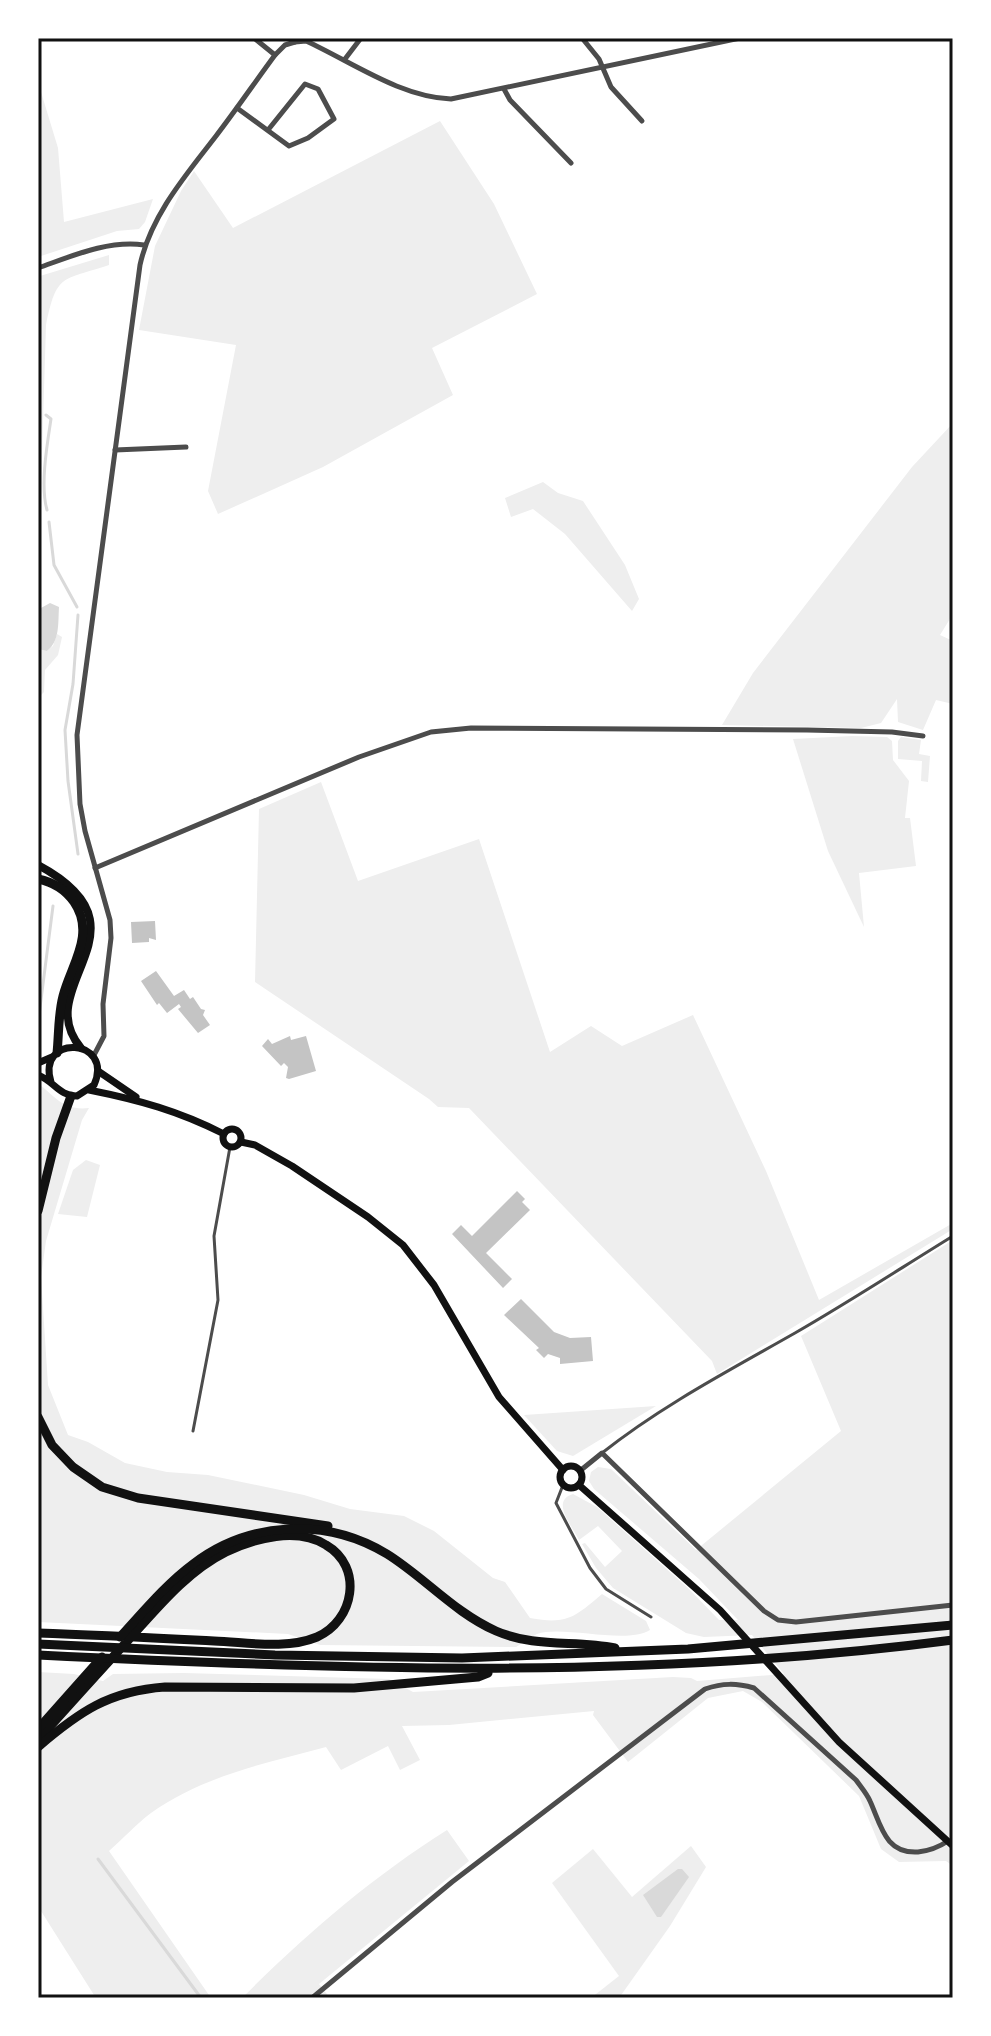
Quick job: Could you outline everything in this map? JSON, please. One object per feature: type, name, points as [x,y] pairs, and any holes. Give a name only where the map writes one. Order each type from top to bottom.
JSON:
[{"type":"highway","points":[[38,879],[56,885],[67,893],[83,919],[80,952],[62,997],[55,1054]]},
{"type":"highway","points":[[38,1211],[56,1138],[71,1096]]},
{"type":"highway","points":[[38,1417],[52,1445],[73,1467],[102,1487],[138,1498],[339,1528],[379,1545],[384,1552]]},
{"type":"highway","points":[[38,1729],[181,1573],[210,1552],[253,1534],[290,1528],[330,1532],[384,1552],[475,1620],[496,1631],[541,1644],[613,1647],[625,1652]]},
{"type":"highway","points":[[38,1633],[75,1634],[160,1638],[289,1643],[314,1638],[334,1627],[347,1607],[350,1586],[346,1569],[329,1546],[301,1537],[264,1539],[223,1553],[175,1589],[38,1740]]},
{"type":"highway","points":[[38,1644],[417,1658],[625,1652],[818,1639],[953,1625]]},
{"type":"highway","points":[[38,1655],[310,1668],[495,1670],[735,1661],[953,1640]]},
{"type":"highway","points":[[38,1747],[85,1709],[137,1690],[165,1687],[366,1687],[478,1677],[495,1670]]},
{"type":"main road","points":[[38,865],[69,884],[82,900],[89,916],[90,943],[71,992],[66,1021],[71,1036],[93,1057],[98,1071],[89,1090],[71,1096],[63,1094],[38,1075]]},
{"type":"main road","points":[[38,1063],[67,1047],[81,1048]]},
{"type":"main road","points":[[51,1082],[48,1069],[55,1054]]},
{"type":"main road","points":[[98,1071],[141,1100]]},
{"type":"main road","points":[[89,1090],[141,1100],[224,1134]]},
{"type":"main road","points":[[224,1134],[231,1129],[237,1131],[241,1142]]},
{"type":"main road","points":[[224,1134],[224,1141],[230,1147],[241,1142],[255,1145],[292,1166],[368,1217],[403,1245],[434,1285],[499,1397],[563,1470]]},
{"type":"main road","points":[[572,1466],[581,1470],[583,1478],[579,1485],[573,1488],[563,1485],[560,1476],[563,1470],[572,1466]]},
{"type":"main road","points":[[579,1485],[720,1610],[805,1707],[876,1779],[950,1844]]},
{"type":"street","points":[[254,38],[275,55]]},
{"type":"street","points":[[345,59],[361,38]]},
{"type":"street","points":[[582,38],[603,68],[611,87],[642,121]]},
{"type":"street","points":[[93,1057],[104,1036],[103,1004],[111,938],[110,920],[80,804],[77,735],[144,245],[158,217],[275,55],[294,40],[306,41],[405,90],[438,99],[461,98],[740,38]]},
{"type":"street","points":[[237,108],[289,146],[308,138],[334,119],[318,89],[305,84],[268,130]]},
{"type":"street","points":[[504,89],[510,100],[571,163]]},
{"type":"street","points":[[38,268],[107,246],[128,243],[144,245]]},
{"type":"street","points":[[115,450],[186,447]]},
{"type":"street","points":[[95,868],[359,757],[431,732],[471,728],[807,730],[923,736]]},
{"type":"street","points":[[581,1470],[602,1453],[764,1611],[778,1620],[819,1622],[953,1605]]},
{"type":"street","points":[[312,1998],[452,1882],[705,1689],[720,1684],[737,1683],[754,1688],[856,1780],[869,1798],[885,1837],[892,1845],[916,1852],[950,1844]]},
{"type":"lane","points":[[193,1431],[218,1300],[214,1236],[230,1147]]},
{"type":"lane","points":[[602,1453],[687,1396],[953,1236]]},
{"type":"lane","points":[[563,1485],[556,1503],[590,1568],[606,1589],[651,1617]]},
{"type":"shaded area","points":[[38,82],[58,148],[64,222],[153,199],[145,222],[139,229],[117,231],[38,257]]},
{"type":"shaded area","points":[[440,121],[494,204],[537,294],[432,348],[453,395],[323,467],[218,514],[208,491],[236,345],[139,330],[155,246],[181,191],[194,171],[233,228]]},
{"type":"shaded area","points":[[109,255],[109,265],[71,277],[58,287],[46,325],[38,584],[40,276]]},
{"type":"shaded area","points":[[953,423],[953,614],[940,635],[953,641],[953,704],[936,700],[923,730],[898,722],[897,699],[881,723],[861,728],[722,725],[753,673],[912,467]]},
{"type":"shaded area","points":[[543,482],[558,493],[583,501],[625,565],[639,599],[632,611],[565,534],[533,509],[511,517],[505,498]]},
{"type":"shaded area","points":[[50,603],[59,607],[58,625],[54,642],[47,651],[38,649],[41,608]]},
{"type":"shaded area","points":[[57,634],[62,637],[58,655],[45,670],[44,692],[38,698],[38,649],[47,651],[53,646]]},
{"type":"shaded area","points":[[887,737],[892,741],[893,760],[909,781],[905,818],[910,818],[916,866],[859,873],[864,927],[828,851],[793,739]]},
{"type":"shaded area","points":[[901,737],[921,740],[919,754],[930,756],[928,782],[921,781],[922,761],[898,759],[898,741]]},
{"type":"shaded area","points":[[321,782],[358,881],[479,839],[550,1052],[591,1026],[622,1046],[693,1015],[766,1171],[819,1300],[953,1223],[953,1229],[717,1374],[712,1361],[469,1108],[438,1107],[255,982],[259,809]]},
{"type":"shaded area","points":[[38,1083],[66,1105],[89,1108],[82,1120],[46,1241],[41,1277],[48,1385],[68,1435],[88,1442],[125,1463],[167,1472],[208,1475],[304,1495],[350,1509],[404,1516],[434,1531],[493,1578],[505,1582],[530,1618],[562,1620],[585,1608],[602,1594],[646,1621],[650,1630],[626,1636],[548,1632],[537,1634],[516,1647],[320,1645],[288,1634],[38,1622]]},
{"type":"shaded area","points":[[86,1160],[100,1165],[87,1217],[58,1214],[73,1170]]},
{"type":"shaded area","points":[[953,1240],[953,1866],[946,1861],[899,1862],[881,1849],[859,1796],[762,1702],[743,1691],[708,1698],[628,1762],[593,1715],[594,1711],[449,1725],[402,1726],[420,1760],[400,1770],[388,1746],[341,1770],[326,1747],[213,1780],[171,1800],[140,1822],[109,1851],[211,1998],[92,1998],[94,1995],[41,1911],[38,1913],[38,1672],[74,1674],[103,1681],[113,1674],[184,1673],[389,1679],[413,1692],[673,1677],[697,1681],[784,1674],[752,1635],[704,1637],[686,1633],[613,1588],[582,1544],[585,1543],[605,1567],[622,1551],[598,1526],[579,1540],[565,1514],[563,1502],[573,1494],[597,1507],[719,1620],[738,1620],[699,1579],[594,1489],[589,1481],[591,1472],[598,1467],[611,1469],[696,1550],[841,1431],[801,1336]]},
{"type":"shaded area","points":[[656,1406],[573,1456],[557,1451],[524,1415]]},
{"type":"shaded area","points":[[447,1830],[469,1861],[319,1984],[330,1998],[242,1998],[340,1908]]},
{"type":"shaded area","points":[[691,1846],[706,1867],[670,1926],[619,1998],[591,1998],[619,1976],[552,1883],[593,1849],[632,1897]]},
{"type":"shaded area","points":[[678,1869],[689,1877],[661,1917],[657,1917],[643,1895]]},
{"type":"building","points":[[155,921],[156,940],[149,938],[149,942],[132,943],[131,922]]},
{"type":"building","points":[[156,971],[174,996],[184,990],[190,999],[193,997],[205,1010],[203,1015],[210,1025],[198,1033],[178,1009],[181,1007],[179,1004],[167,1013],[159,1003],[157,1005],[141,981]]},
{"type":"building","points":[[290,1036],[291,1040],[306,1036],[316,1071],[286,1078],[288,1067],[284,1063],[281,1066],[262,1046],[268,1039],[272,1044]]},
{"type":"building","points":[[517,1191],[530,1210],[486,1253],[512,1279],[503,1288],[452,1234],[461,1225],[472,1236]]},
{"type":"building","points":[[521,1299],[554,1332],[570,1338],[591,1337],[593,1361],[560,1364],[560,1358],[548,1354],[544,1358],[536,1350],[539,1348],[504,1315]]},
{"type":"waterway","points":[[46,415],[51,419],[44,478],[47,510]]},
{"type":"waterway","points":[[49,522],[54,565],[77,607]]},
{"type":"waterway","points":[[78,615],[73,684],[65,730],[78,854]]},
{"type":"waterway","points":[[38,1023],[53,906]]},
{"type":"waterway","points":[[98,1859],[201,1998]]}]
